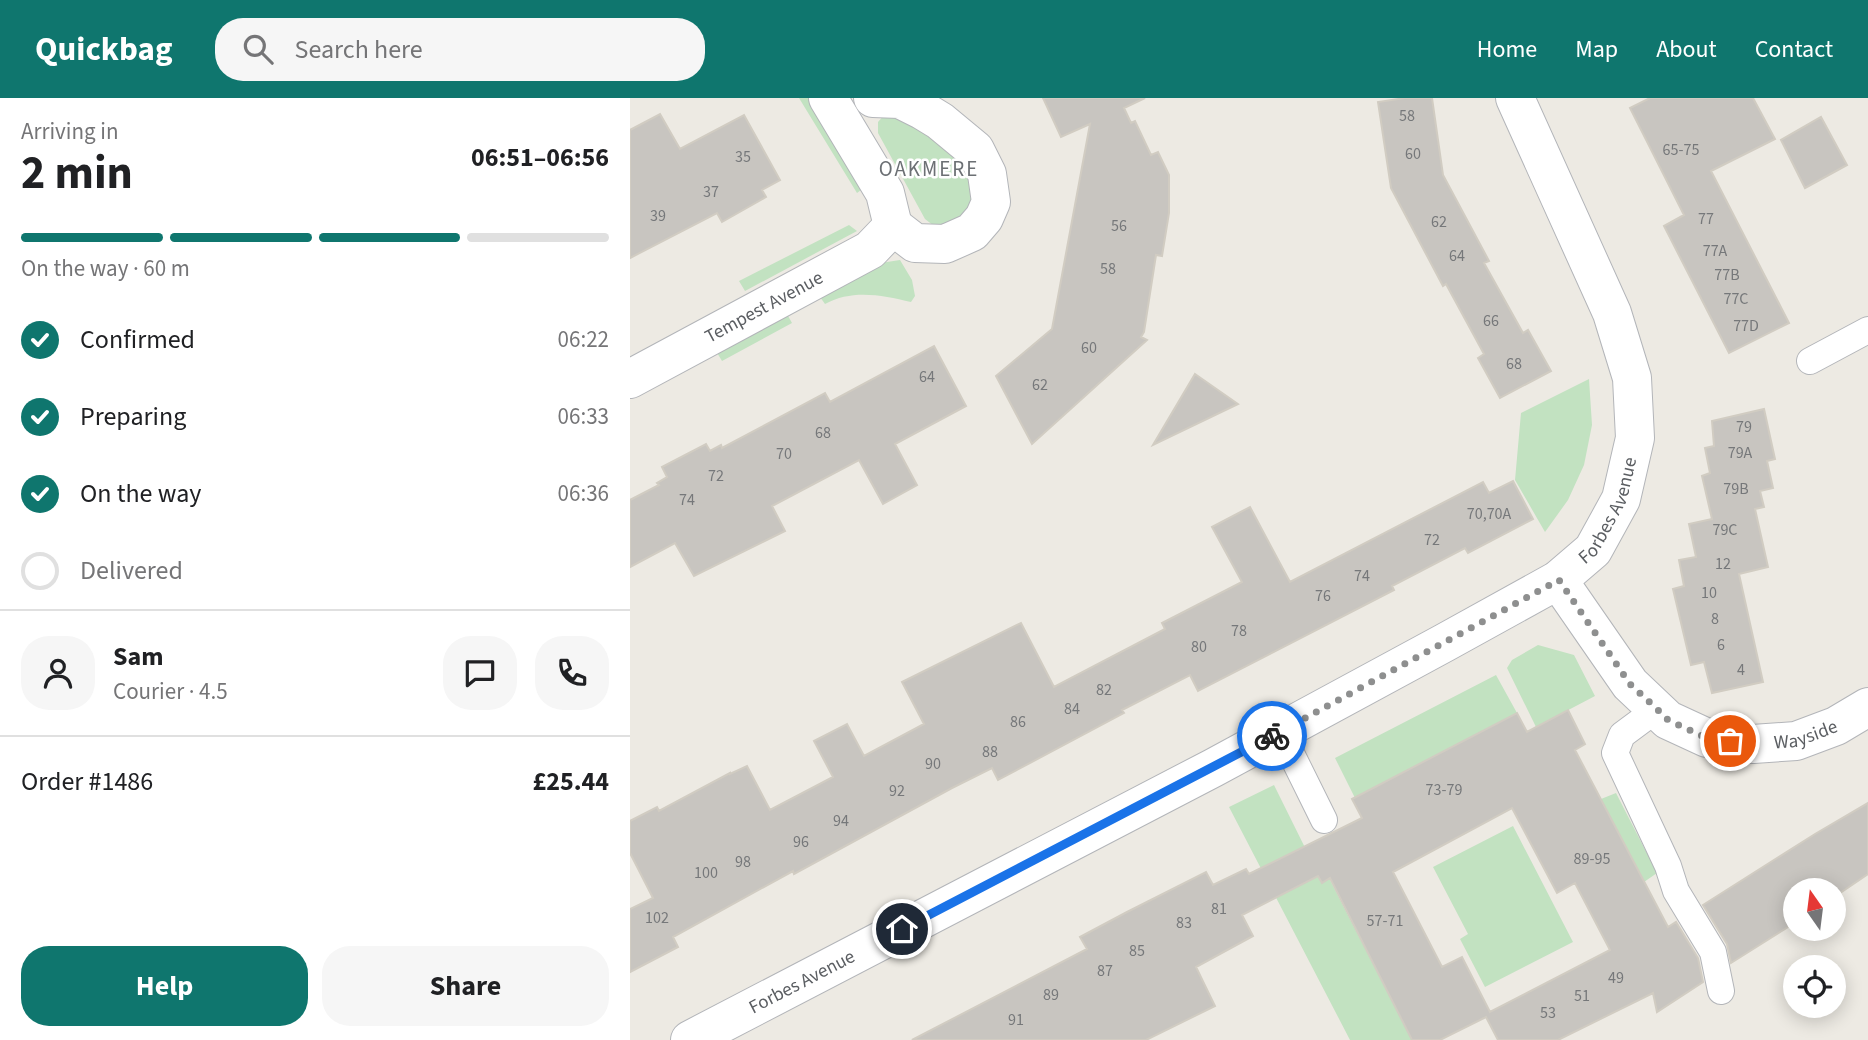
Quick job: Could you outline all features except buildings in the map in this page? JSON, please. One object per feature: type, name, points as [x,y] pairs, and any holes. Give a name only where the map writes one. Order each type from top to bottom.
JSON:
[{"type":"street","points":[[872,98],[900,99],[931,116],[975,150],[988,174],[991,202],[984,218],[972,232],[945,244],[915,243],[893,226],[885,193],[830,101],[872,98]]},
{"type":"street","name":"Forbes Avenue","points":[[690,1040],[1213,768],[1559,580],[1593,550],[1621,499],[1634,438],[1632,378],[1612,313],[1515,98]]},
{"type":"street","name":"Tempest Avenue","points":[[630,379],[870,250],[893,226]]},
{"type":"street","name":"Wayside","points":[[1559,580],[1630,684],[1668,720],[1707,738],[1753,744],[1796,741],[1836,726],[1868,707]]},
{"type":"lane","points":[[1810,361],[1868,330]]},
{"type":"lane","points":[[1657,709],[1622,735],[1615,753],[1668,866],[1676,891],[1713,952],[1721,991]]},
{"type":"lane","points":[[1280,731],[1324,820]]},
{"type":"green space","points":[[799,98],[812,98],[865,187],[857,193]]},
{"type":"green space","points":[[886,113],[957,146],[979,207],[938,229],[925,219],[878,133],[878,122]]},
{"type":"green space","points":[[849,225],[857,231],[745,291],[739,281]]},
{"type":"green space","points":[[900,260],[912,280],[915,296],[911,302],[856,295],[825,304],[820,297],[874,264]]},
{"type":"green space","points":[[787,314],[792,323],[722,361],[716,351]]},
{"type":"green space","points":[[1589,379],[1592,425],[1584,465],[1568,500],[1545,532],[1515,480],[1521,413]]},
{"type":"green space","points":[[1538,645],[1574,655],[1595,696],[1536,727],[1507,668],[1512,660]]},
{"type":"green space","points":[[1496,675],[1517,713],[1355,798],[1335,758]]},
{"type":"green space","points":[[1274,785],[1322,882],[1329,878],[1412,1040],[1350,1040],[1229,807]]},
{"type":"green space","points":[[1616,793],[1657,873],[1644,882],[1601,799]]},
{"type":"green space","points":[[1513,826],[1573,942],[1485,987],[1460,939],[1468,934],[1433,867]]},
{"type":"way so far","points":[[1272,736],[1559,580],[1630,684],[1668,720],[1707,738],[1730,741]]},
{"type":"district","name":"OAKMERE","points":[[929,169]]},
{"type":"route","points":[[902,929],[1272,736]]}]
